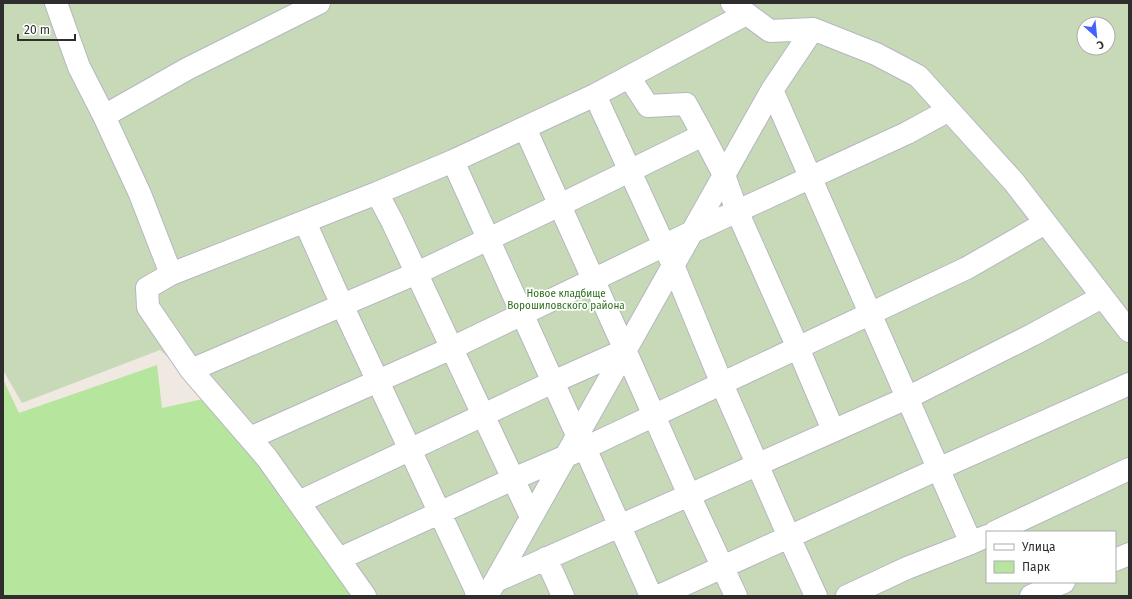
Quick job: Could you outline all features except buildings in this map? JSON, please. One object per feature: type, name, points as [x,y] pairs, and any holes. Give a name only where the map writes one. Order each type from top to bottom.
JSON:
[{"type":"lane","points":[[104,116],[187,70],[318,3]]},
{"type":"lane","points":[[62,5],[79,67],[104,116],[140,194],[171,274]]},
{"type":"lane","points":[[365,596],[267,458],[191,370],[148,307],[147,288],[171,274],[377,193],[453,161],[525,128],[629,77],[739,9],[770,31],[813,29],[876,54],[918,76],[1014,182],[1129,331]]},
{"type":"lane","points":[[491,588],[565,457],[581,442],[669,255],[692,232],[772,90],[813,29]]},
{"type":"lane","points":[[629,77],[648,106],[686,104],[724,175],[737,211],[833,430]]},
{"type":"lane","points":[[772,90],[938,469],[979,539],[907,568],[847,596]]},
{"type":"lane","points":[[595,95],[669,255],[722,384],[816,596]]},
{"type":"lane","points":[[692,232],[907,133],[949,110]]},
{"type":"lane","points":[[525,128],[689,495],[736,596]]},
{"type":"lane","points":[[191,370],[417,273],[703,135]]},
{"type":"lane","points":[[453,161],[651,596]]},
{"type":"lane","points":[[377,193],[417,273],[531,517]]},
{"type":"lane","points":[[304,222],[475,588],[477,596]]},
{"type":"lane","points":[[581,442],[654,416],[870,315],[967,268],[1045,223]]},
{"type":"lane","points":[[250,438],[452,348],[594,280],[669,255]]},
{"type":"lane","points":[[491,588],[546,558],[907,398],[1032,335],[1102,296]]},
{"type":"lane","points":[[299,502],[483,414],[625,350]]},
{"type":"lane","points":[[659,596],[1129,384]]},
{"type":"lane","points":[[339,559],[513,479],[565,457]]},
{"type":"lane","points":[[997,531],[1129,469]]},
{"type":"lane","points":[[1116,560],[1129,554]]},
{"type":"lane","points":[[546,558],[563,596]]},
{"type":"lane","points":[[1031,596],[1062,583]]},
{"type":"green space","name":"Новое кладбище Ворошиловского района","points":[[3,3],[1129,3],[1129,596],[356,596],[264,464],[184,371],[160,350],[22,403],[3,370]]},
{"type":"green space","points":[[157,365],[162,408],[203,399],[262,467],[352,596],[3,596],[3,379],[19,413]]}]
